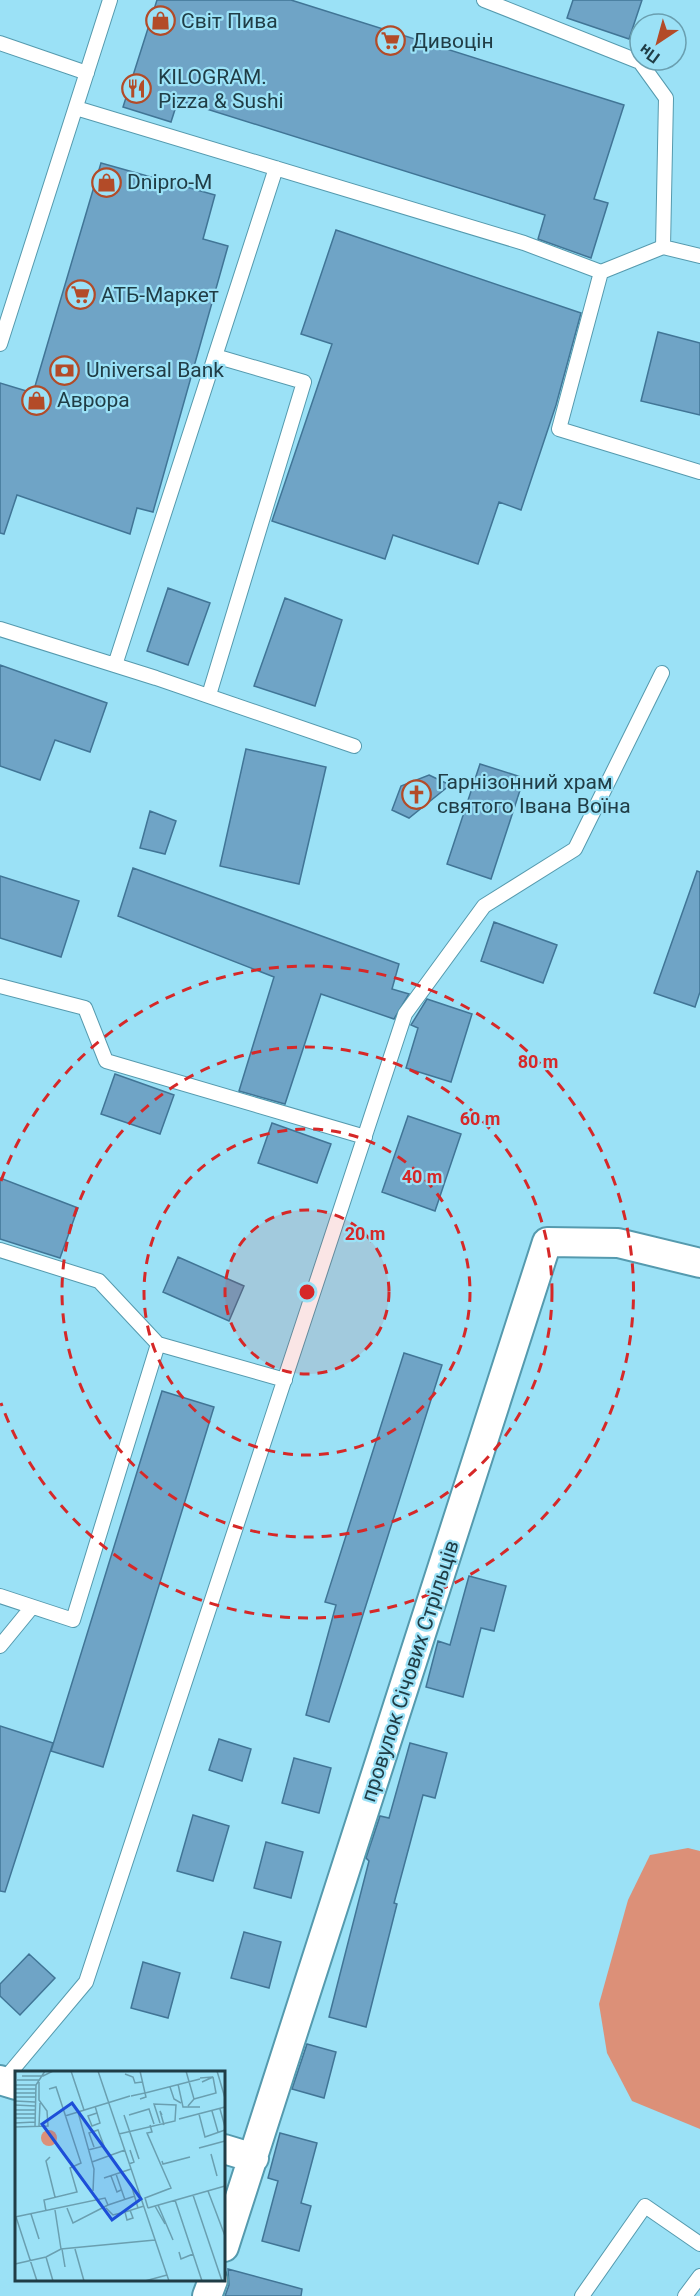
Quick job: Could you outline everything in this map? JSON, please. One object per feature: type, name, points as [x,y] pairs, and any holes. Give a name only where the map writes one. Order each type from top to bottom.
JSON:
[{"type":"street","name":"провулок Січових Стрільців","points":[[225,2244],[547,1242],[618,1243],[700,1263]]},
{"type":"street","points":[[225,2149],[254,2158]]},
{"type":"street","points":[[207,2296],[213,2281]]},
{"type":"lane","points":[[0,344],[110,0]]},
{"type":"lane","points":[[484,0],[640,63],[666,98],[663,247]]},
{"type":"lane","points":[[0,43],[87,73]]},
{"type":"lane","points":[[75,108],[524,243],[601,272],[663,247],[700,256]]},
{"type":"lane","points":[[115,665],[276,168]]},
{"type":"lane","points":[[601,272],[559,429],[700,472]]},
{"type":"lane","points":[[209,695],[303,381],[215,356]]},
{"type":"lane","points":[[0,629],[209,695],[234,706],[354,746]]},
{"type":"lane","points":[[6,2082],[86,1982],[405,1014],[484,906],[575,849],[662,673]]},
{"type":"lane","points":[[0,986],[86,1008],[106,1061],[365,1137]]},
{"type":"lane","points":[[0,1250],[99,1281],[159,1344],[285,1380]]},
{"type":"lane","points":[[0,1596],[73,1620],[159,1344]]},
{"type":"lane","points":[[0,1646],[32,1607]]},
{"type":"lane","points":[[582,2296],[645,2206],[700,2244]]},
{"type":"lane","points":[[685,2296],[700,2276]]},
{"type":"shaded area","points":[[688,1848],[700,1851],[700,2129],[632,2101],[607,2053],[599,2004],[628,1900],[650,1855]]},
{"type":"building","points":[[157,0],[291,0],[624,105],[594,199],[608,203],[591,258],[538,239],[545,215],[178,100],[171,122],[123,107]]},
{"type":"building","points":[[573,0],[642,0],[638,12],[628,12],[628,39],[567,18]]},
{"type":"building","points":[[101,163],[215,195],[203,239],[228,246],[153,512],[137,508],[130,534],[17,495],[4,534],[0,533],[0,383],[33,393]]},
{"type":"building","points":[[336,230],[581,313],[556,405],[521,510],[499,502],[478,564],[393,535],[385,559],[272,521],[332,344],[301,334]]},
{"type":"building","points":[[658,332],[700,343],[700,415],[641,401]]},
{"type":"building","points":[[168,588],[210,603],[188,665],[147,651]]},
{"type":"building","points":[[285,598],[342,620],[315,706],[254,686]]},
{"type":"building","points":[[0,665],[107,703],[90,752],[55,740],[40,780],[0,766]]},
{"type":"building","points":[[246,749],[326,767],[299,884],[220,866]]},
{"type":"building","points":[[480,764],[524,778],[491,879],[447,864]]},
{"type":"building","name":"Гарнізонний храм святого Івана Воїна","points":[[429,775],[450,785],[409,818],[392,810],[401,786]]},
{"type":"building","points":[[150,811],[176,821],[165,854],[140,848]]},
{"type":"building","points":[[133,868],[399,964],[392,989],[409,994],[394,1019],[321,994],[285,1104],[239,1091],[274,977],[118,916]]},
{"type":"building","points":[[697,871],[700,872],[700,992],[695,1007],[654,993]]},
{"type":"building","points":[[0,876],[79,901],[61,957],[0,938]]},
{"type":"building","points":[[494,922],[557,945],[543,983],[481,961]]},
{"type":"building","points":[[427,999],[472,1014],[451,1082],[406,1068],[418,1028],[411,1025]]},
{"type":"building","points":[[115,1074],[174,1095],[160,1134],[101,1114]]},
{"type":"building","points":[[408,1116],[461,1134],[435,1211],[382,1192]]},
{"type":"building","points":[[272,1123],[331,1144],[317,1183],[258,1163]]},
{"type":"building","points":[[0,1178],[78,1208],[60,1258],[0,1239]]},
{"type":"building","points":[[178,1257],[244,1286],[229,1321],[163,1292]]},
{"type":"building","points":[[404,1353],[442,1365],[329,1722],[306,1715],[336,1605],[325,1602]]},
{"type":"building","points":[[162,1391],[214,1407],[103,1767],[51,1751]]},
{"type":"building","points":[[469,1576],[506,1586],[494,1631],[481,1628],[463,1697],[426,1687],[438,1641],[450,1645]]},
{"type":"building","points":[[0,1726],[53,1743],[5,1892],[0,1891]]},
{"type":"building","points":[[219,1739],[251,1749],[242,1781],[209,1770]]},
{"type":"building","points":[[410,1743],[447,1753],[435,1798],[423,1795],[394,1903],[397,1904],[366,2027],[329,2017],[369,1861],[366,1858],[380,1816],[389,1818]]},
{"type":"building","points":[[294,1758],[331,1768],[319,1813],[282,1803]]},
{"type":"building","points":[[193,1815],[229,1826],[213,1881],[177,1871]]},
{"type":"building","points":[[266,1842],[303,1852],[291,1898],[254,1888]]},
{"type":"building","points":[[244,1932],[281,1942],[269,1988],[231,1978]]},
{"type":"building","points":[[29,1954],[55,1978],[20,2015],[0,1996],[0,1984]]},
{"type":"building","points":[[143,1962],[180,1973],[168,2018],[131,2008]]},
{"type":"building","points":[[307,2044],[336,2052],[324,2098],[292,2089]]},
{"type":"building","points":[[280,2133],[317,2143],[301,2203],[311,2206],[299,2251],[262,2241],[278,2181],[268,2178]]},
{"type":"building","points":[[228,2269],[302,2289],[301,2296],[225,2296],[229,2285]]},
{"type":"place","name":"Світ Пива","points":[[160,21]]},
{"type":"place","name":"Дивоцін","points":[[391,41]]},
{"type":"place","name":"KILOGRAM. Pizza & Sushi","points":[[137,89]]},
{"type":"place","name":"Dnipro-M","points":[[106,182]]},
{"type":"place","name":"АТБ-Маркет","points":[[80,295]]},
{"type":"place","name":"Universal Bank","points":[[65,370]]},
{"type":"place","name":"Аврора","points":[[36,400]]},
{"type":"place","name":"Гарнізонний храм святого Івана Воїна","points":[[416,794]]}]
